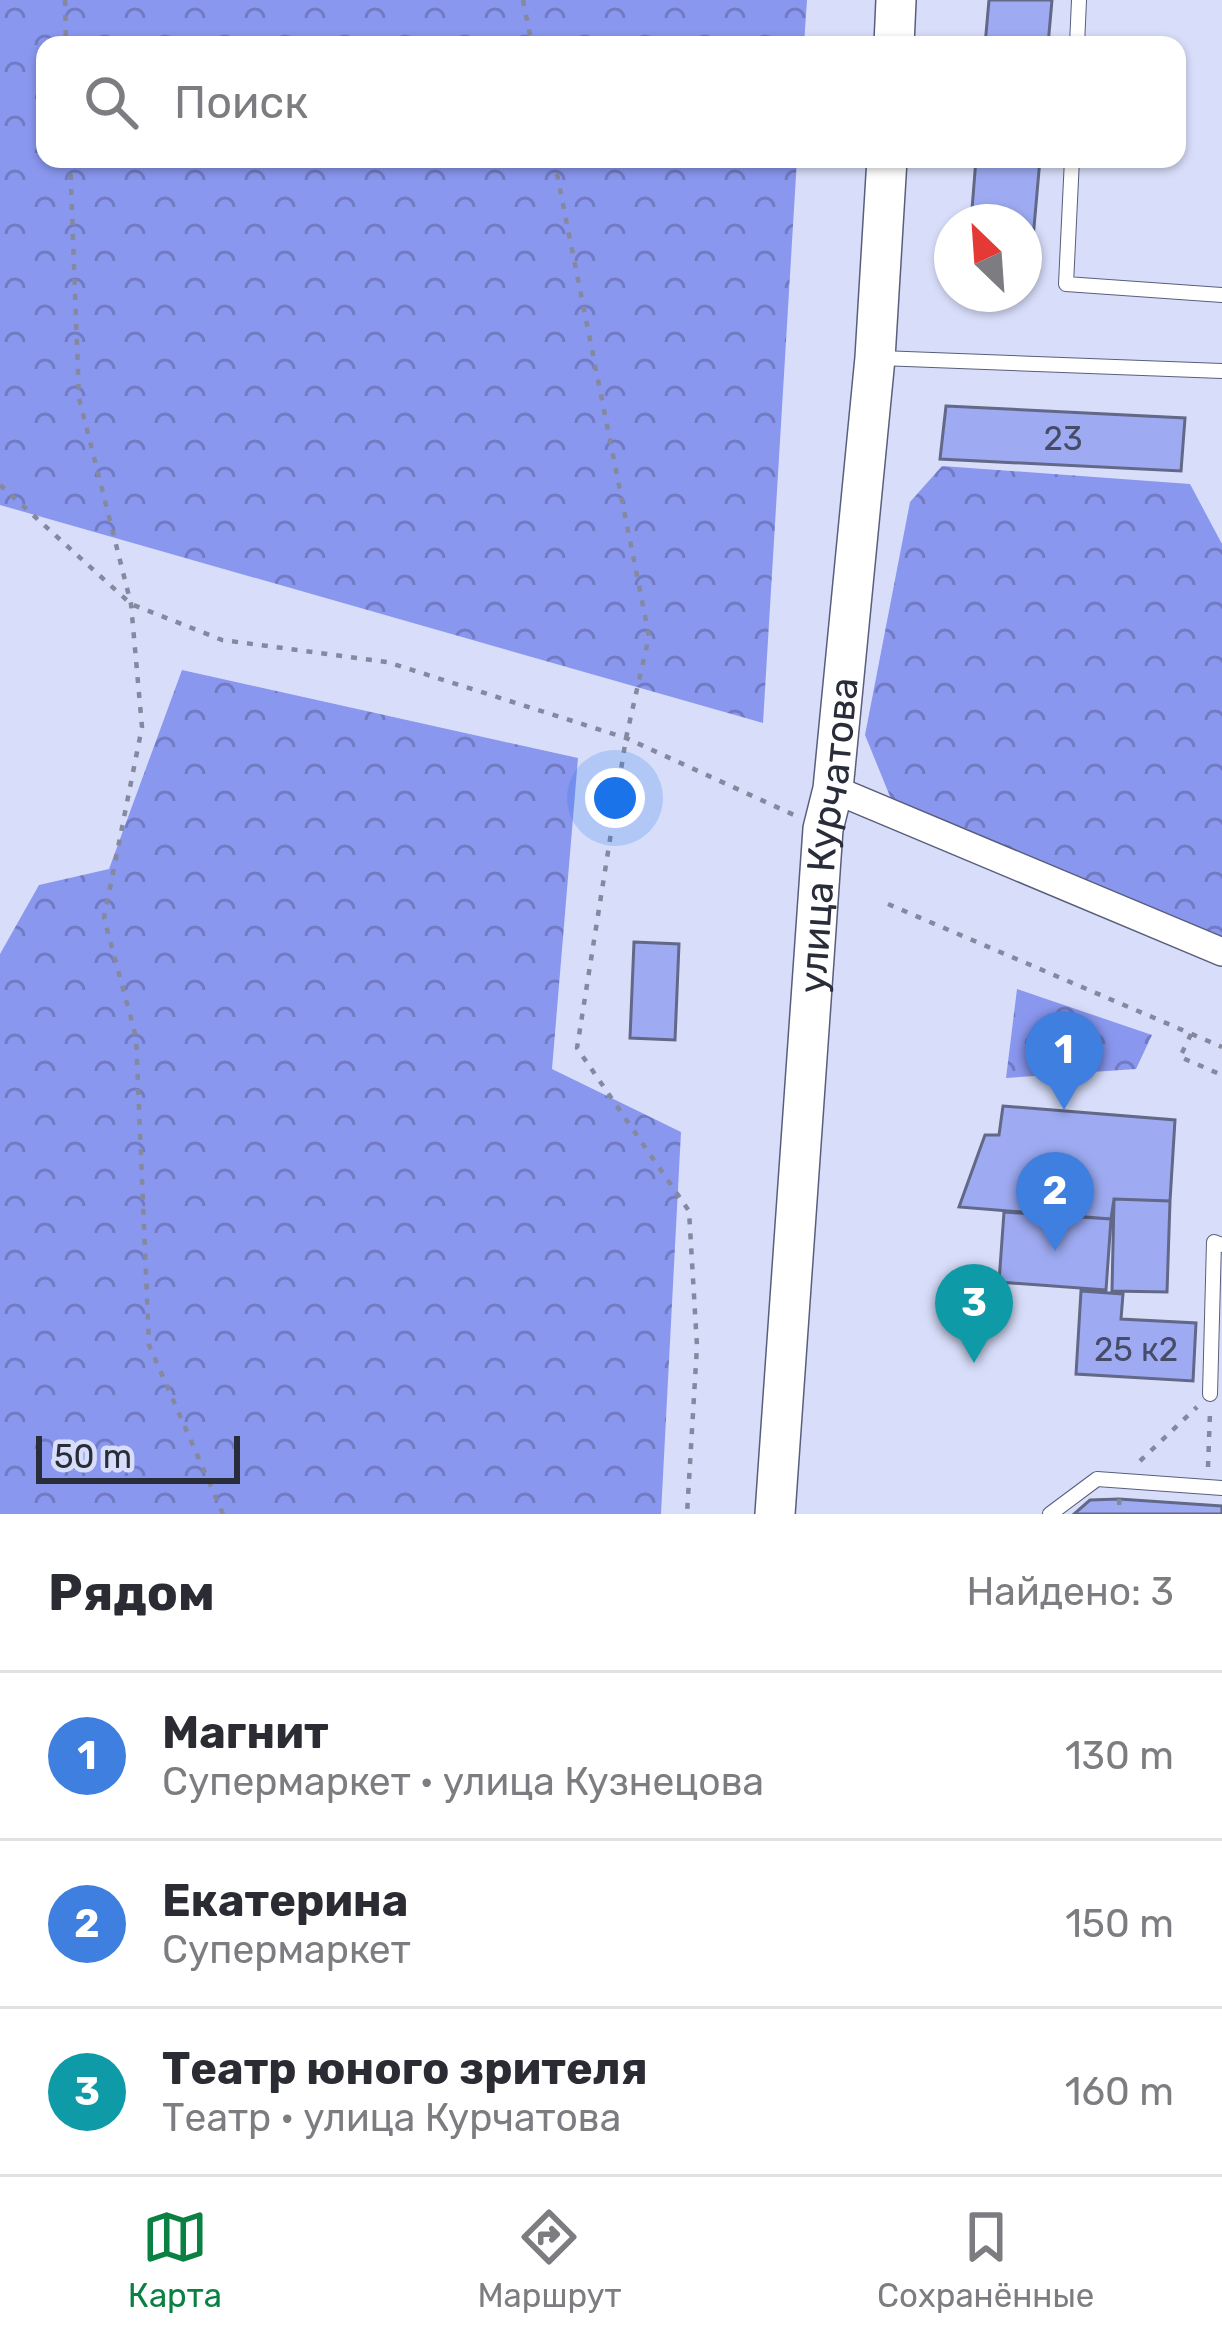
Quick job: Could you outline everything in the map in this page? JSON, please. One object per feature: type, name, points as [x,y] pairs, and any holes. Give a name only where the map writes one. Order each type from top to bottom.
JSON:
[{"type":"main road","points":[[894,36],[896,0]]},
{"type":"main road","name":"улица Курчатова","points":[[775,1514],[824,829],[833,789],[875,358],[886,168]]},
{"type":"street","points":[[833,789],[1222,952]]},
{"type":"lane","points":[[1077,36],[1079,0]]},
{"type":"lane","points":[[1072,168],[1066,284],[1222,295]]},
{"type":"lane","points":[[875,358],[1222,371]]},
{"type":"lane","points":[[1210,1394],[1214,1241],[1222,1245]]},
{"type":"lane","points":[[1050,1514],[1096,1478],[1215,1487]]},
{"type":"path","points":[[65,0],[66,36]]},
{"type":"path","points":[[523,0],[530,36]]},
{"type":"path","points":[[70,168],[79,398],[131,604],[142,728],[104,918],[136,1037],[149,1345],[223,1514]]},
{"type":"path","points":[[556,168],[649,636],[626,738],[578,1048],[688,1211],[698,1346],[687,1514]]},
{"type":"path","points":[[0,485],[131,604],[222,640],[387,662],[626,738],[824,829]]},
{"type":"path","points":[[888,904],[1222,1047]]},
{"type":"path","points":[[1191,1034],[1180,1058],[1222,1075]]},
{"type":"path","points":[[1120,1480],[1210,1394]]},
{"type":"path","points":[[1210,1394],[1215,1487]]},
{"type":"path","points":[[1119,1499],[1120,1514]]},
{"type":"green space","points":[[0,0],[807,0],[805,36],[36,36],[36,168],[796,168],[763,723],[0,505]]},
{"type":"green space","points":[[942,466],[1190,484],[1222,544],[1222,964],[900,821],[865,735],[910,502]]},
{"type":"green space","points":[[182,670],[578,758],[552,1069],[681,1132],[661,1514],[0,1514],[0,954],[39,885],[109,869]]},
{"type":"green space","points":[[1017,989],[1152,1035],[1136,1069],[1006,1078]]},
{"type":"building","points":[[989,0],[1052,0],[1049,36],[986,36]]},
{"type":"building","points":[[975,168],[1039,168],[1036,204],[972,204]]},
{"type":"building","points":[[946,406],[1185,418],[1181,471],[940,459]]},
{"type":"building","points":[[634,942],[679,944],[675,1040],[630,1038]]},
{"type":"building","points":[[1003,1106],[1175,1120],[1170,1201],[1114,1199],[1111,1219],[959,1207],[985,1135],[999,1135]]},
{"type":"building","points":[[1114,1199],[1170,1201],[1167,1292],[1112,1291]]},
{"type":"building","points":[[1004,1212],[1111,1219],[1106,1290],[999,1282]]},
{"type":"building","points":[[1081,1291],[1123,1294],[1121,1319],[1196,1323],[1193,1381],[1076,1374]]},
{"type":"building","points":[[1090,1500],[1222,1506],[1222,1514],[1074,1514]]},
{"type":"place","name":"Магнит","points":[[1064,1110]]},
{"type":"place","name":"Екатерина","points":[[1055,1251]]},
{"type":"place","name":"Театр юного зрителя","points":[[974,1363]]}]
